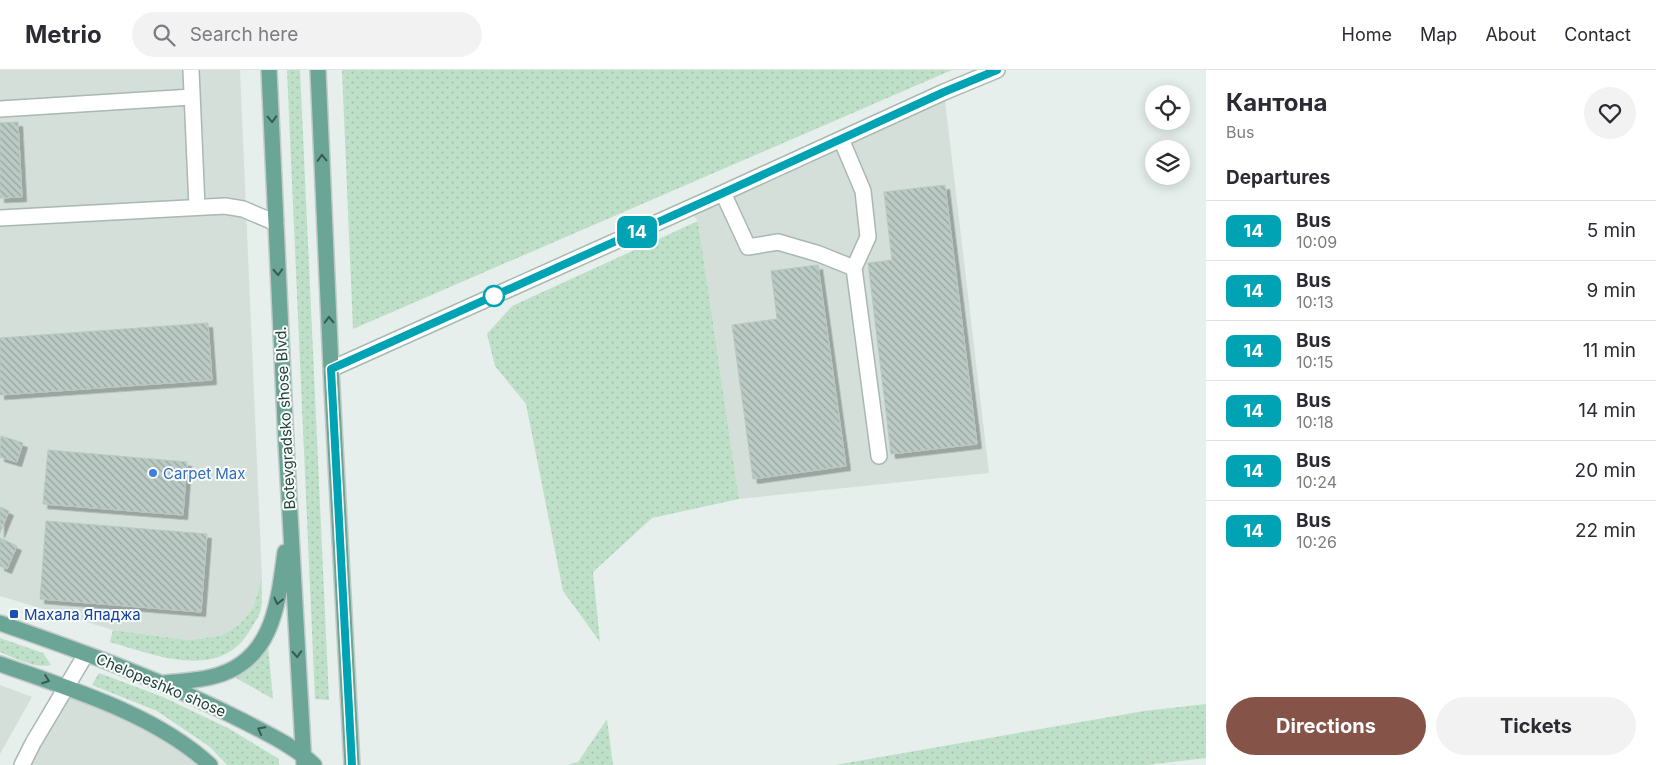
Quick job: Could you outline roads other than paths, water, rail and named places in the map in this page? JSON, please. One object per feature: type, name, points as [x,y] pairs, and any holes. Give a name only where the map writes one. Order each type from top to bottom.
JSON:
[{"type":"main road","name":"Botevgradsko shose Blvd.","points":[[269,70],[290,518],[307,761]]},
{"type":"main road","points":[[318,70],[331,369],[352,765]]},
{"type":"main road","points":[[164,683],[212,677],[232,669],[249,658],[263,642],[272,622],[279,598],[290,518]]},
{"type":"main road","name":"Chelopeshko shose","points":[[0,623],[164,683],[215,707],[307,761]]},
{"type":"main road","points":[[0,664],[66,687],[135,717],[170,736],[210,765]]},
{"type":"street","points":[[191,70],[197,207]]},
{"type":"street","points":[[331,369],[944,92],[997,70]]},
{"type":"street","points":[[0,109],[192,96]]},
{"type":"street","points":[[841,139],[863,191],[868,237],[854,268],[879,456]]},
{"type":"street","points":[[723,193],[748,247],[778,242],[819,254],[854,268]]},
{"type":"street","points":[[0,218],[225,206],[243,209],[276,223]]},
{"type":"street","points":[[22,765],[86,654]]},
{"type":"place","name":"Carpet Max","points":[[153,473]]},
{"type":"place","name":"Махала Япаджа","points":[[14,614]]}]
